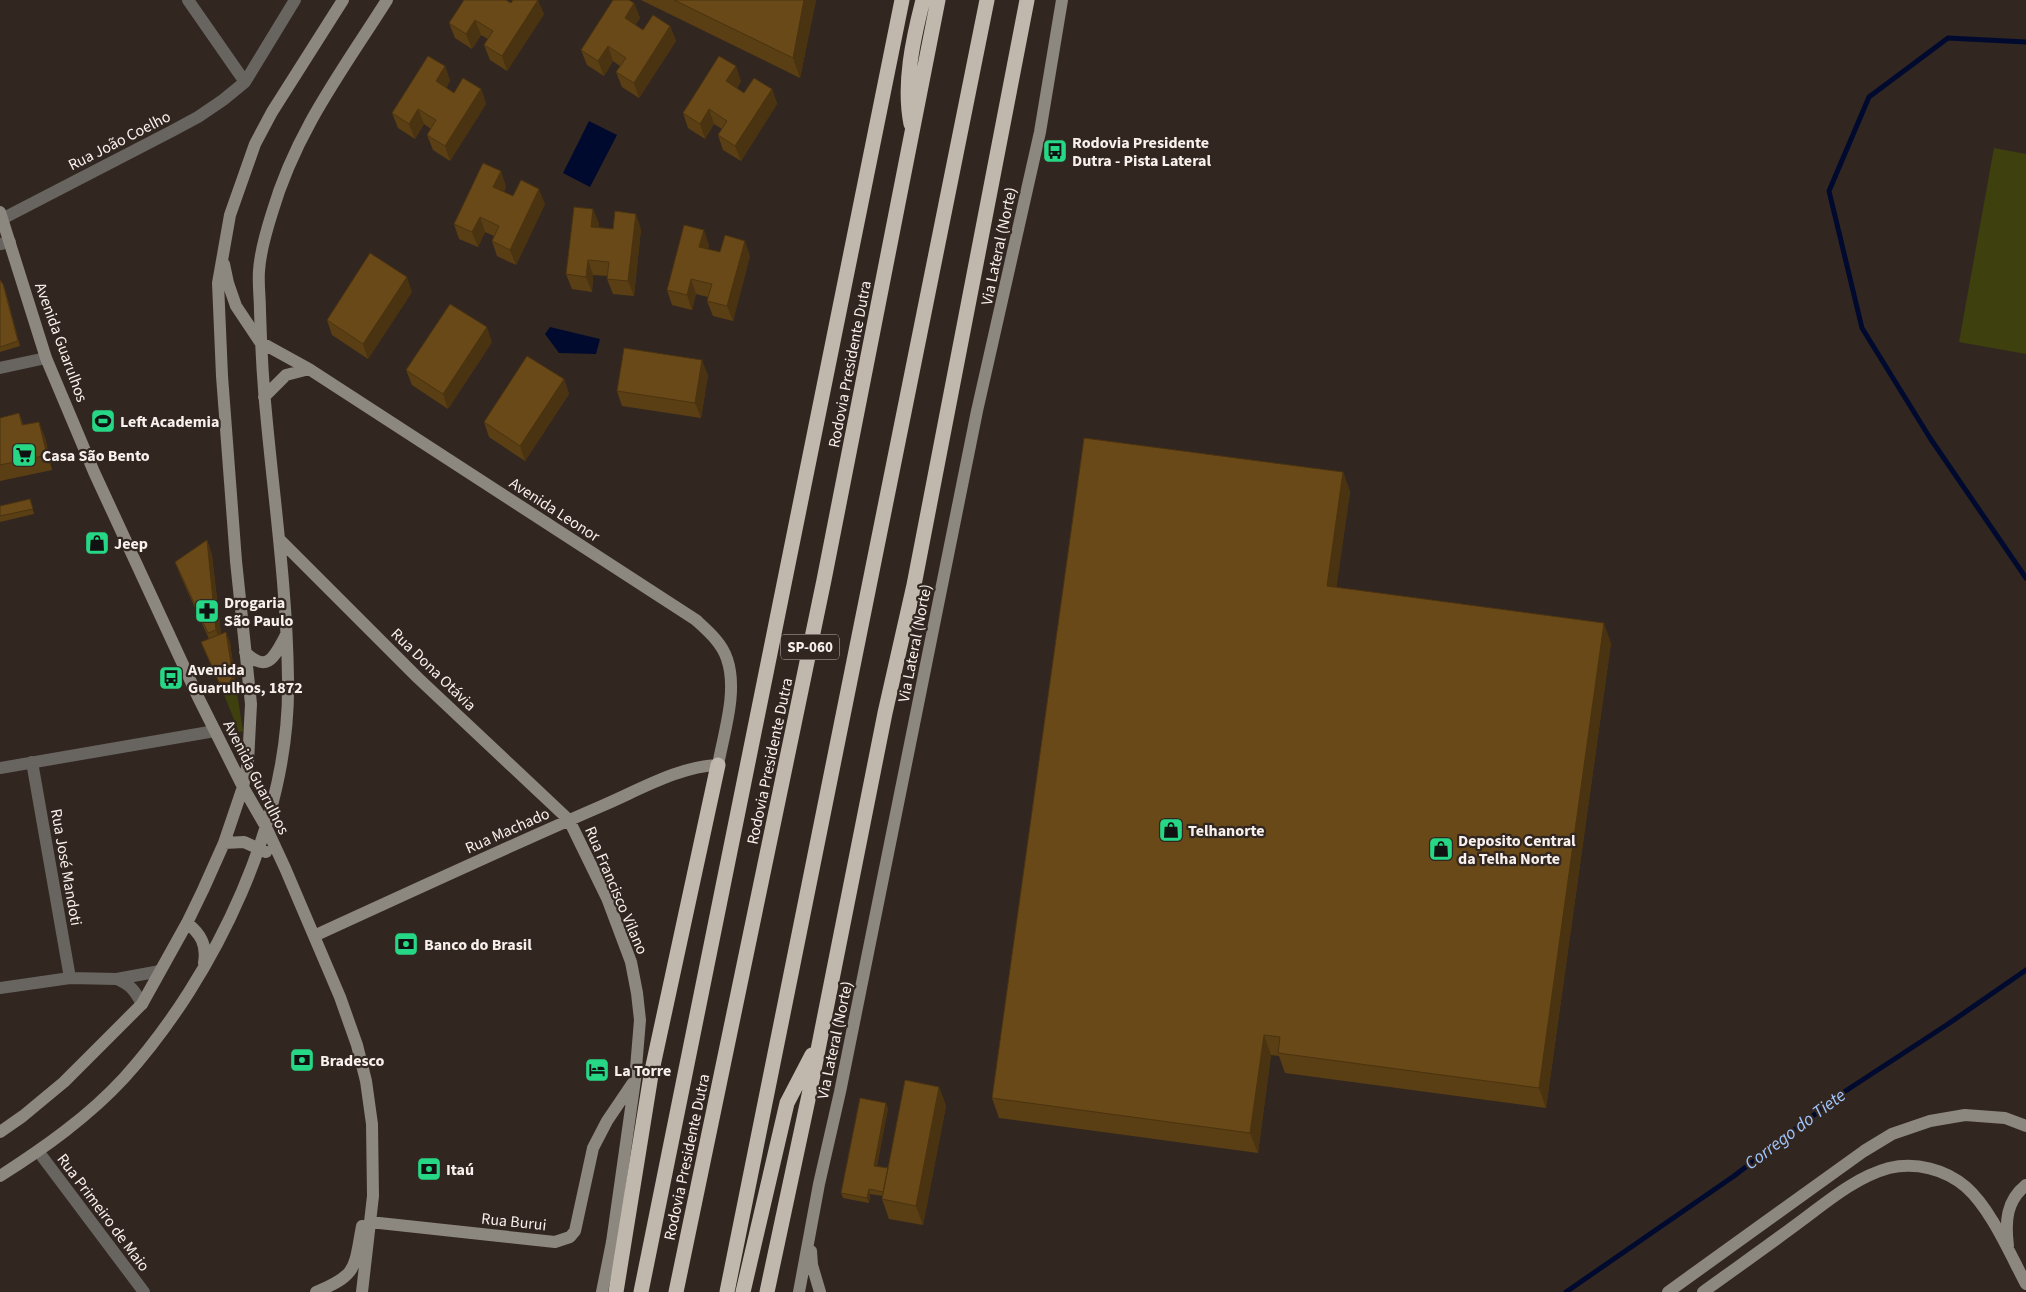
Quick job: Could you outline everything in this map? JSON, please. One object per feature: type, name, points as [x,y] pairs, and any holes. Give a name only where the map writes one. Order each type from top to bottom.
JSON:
[{"type":"highway","name":"Rodovia Presidente Dutra","points":[[641,1292],[902,0]]},
{"type":"highway","points":[[912,132],[907,104],[914,39],[923,0]]},
{"type":"highway","name":"Rodovia Presidente Dutra","points":[[676,1292],[824,580],[938,0]]},
{"type":"highway","name":"SP-060","points":[[727,1292],[987,0]]},
{"type":"highway","points":[[767,1292],[821,1038],[885,713],[916,575],[1027,0]]},
{"type":"highway","points":[[616,1292],[651,1074],[718,765]]},
{"type":"highway","points":[[743,1292],[787,1103],[821,1038]]},
{"type":"main road","points":[[0,1132],[23,1116],[64,1082],[142,1004],[188,923],[224,843],[243,786],[248,762],[250,731],[249,680],[236,561],[222,376],[218,283],[222,251],[230,215],[255,144],[272,112],[343,0]]},
{"type":"main road","points":[[0,1176],[38,1151],[94,1107],[122,1080],[171,1019],[202,970],[233,910],[260,849],[278,778],[286,734],[288,708],[286,635],[260,342],[259,270],[280,185],[296,147],[321,102],[387,0]]},
{"type":"main road","name":"Via Lateral (Norte)","points":[[799,1292],[819,1184],[840,1092],[977,411],[1040,132],[1062,0]]},
{"type":"main road","name":"Avenida Guarulhos","points":[[1,215],[5,243],[46,358],[94,472],[215,731],[266,827],[340,997],[357,1046],[366,1081],[372,1124],[373,1196],[362,1292]]},
{"type":"main road","points":[[222,251],[228,283],[236,306],[260,342]]},
{"type":"main road","name":"Avenida Leonor","points":[[260,342],[309,369],[696,620],[714,636],[727,658],[732,683],[718,765]]},
{"type":"main road","points":[[264,397],[286,375],[309,369]]},
{"type":"main road","name":"Rua Dona Otávia","points":[[278,539],[418,678],[570,820]]},
{"type":"main road","points":[[245,652],[258,662],[265,662],[273,657],[286,635]]},
{"type":"main road","name":"Rua Machado","points":[[314,936],[570,820],[685,771],[704,766],[718,765]]},
{"type":"main road","name":"Rua Francisco Vilano","points":[[570,820],[606,898],[631,962],[640,1020],[635,1080],[612,1242],[602,1292]]},
{"type":"main road","points":[[224,843],[244,842],[280,858]]},
{"type":"main road","points":[[188,923],[199,933],[204,942],[205,950],[202,970]]},
{"type":"main road","name":"Rua Burui","points":[[370,1222],[555,1242],[570,1237],[577,1226],[592,1148],[606,1121],[635,1080]]},
{"type":"main road","points":[[1668,1292],[1864,1151],[1892,1134],[1930,1121],[1965,1115],[2005,1118],[2026,1126]]},
{"type":"main road","points":[[1703,1292],[1839,1194],[1870,1174],[1890,1168],[1919,1166],[1945,1172],[1966,1187],[1983,1206],[2026,1284]]},
{"type":"main road","points":[[2009,1254],[2006,1227],[2009,1208],[2017,1192],[2026,1184]]},
{"type":"main road","points":[[316,1292],[338,1283],[350,1272],[356,1258],[364,1216],[373,1196]]},
{"type":"main road","points":[[809,1236],[812,1265],[820,1292]]},
{"type":"street","points":[[188,0],[245,82]]},
{"type":"street","name":"Rua João Coelho","points":[[1,215],[198,118],[223,100],[245,82],[296,0]]},
{"type":"street","points":[[0,368],[46,358]]},
{"type":"street","points":[[0,768],[215,731]]},
{"type":"street","name":"Rua José Mandoti","points":[[32,762],[70,978]]},
{"type":"street","points":[[0,988],[70,978],[118,979],[160,971]]},
{"type":"street","points":[[118,979],[128,984],[134,990],[142,1004]]},
{"type":"street","name":"Rua Primeiro de Maio","points":[[38,1151],[144,1292]]},
{"type":"shaded area","points":[[1994,148],[2026,154],[2026,354],[1959,342]]},
{"type":"shaded area","points":[[236,687],[243,731],[239,732],[223,692],[232,693]]},
{"type":"water","points":[[589,121],[617,135],[590,187],[563,173]]},
{"type":"water","points":[[550,327],[600,339],[596,354],[559,353],[545,334]]},
{"type":"building","points":[[464,0],[506,0],[511,3],[513,0],[538,0],[502,56],[484,45],[493,31],[475,20],[466,34],[449,23]]},
{"type":"building","points":[[613,0],[629,0],[634,3],[625,18],[643,30],[653,15],[670,26],[634,83],[616,72],[626,58],[608,46],[598,61],[581,50]]},
{"type":"building","points":[[674,0],[804,0],[793,58]]},
{"type":"building","points":[[428,56],[445,66],[436,81],[454,93],[463,78],[481,89],[445,146],[427,135],[436,120],[418,109],[409,124],[392,113]]},
{"type":"building","points":[[719,56],[736,66],[726,81],[744,93],[754,78],[772,89],[735,146],[718,135],[727,121],[709,109],[700,124],[683,113]]},
{"type":"building","points":[[483,163],[501,171],[493,187],[513,196],[521,180],[539,189],[510,250],[492,241],[499,226],[480,217],[472,232],[454,224]]},
{"type":"building","points":[[574,207],[593,209],[591,227],[613,229],[615,211],[636,214],[628,281],[607,279],[609,262],[588,260],[586,277],[566,274]]},
{"type":"building","points":[[684,225],[704,230],[699,247],[720,252],[725,235],[745,241],[727,306],[707,301],[712,284],[691,279],[687,295],[667,290]]},
{"type":"building","points":[[370,253],[407,277],[363,344],[327,320]]},
{"type":"building","points":[[0,280],[3,284],[18,341],[0,347]]},
{"type":"building","points":[[450,304],[487,327],[443,394],[406,370]]},
{"type":"building","points":[[624,348],[702,360],[695,403],[617,391]]},
{"type":"building","points":[[527,356],[564,379],[520,446],[484,422]]},
{"type":"building","points":[[19,413],[22,425],[39,422],[47,455],[0,465],[0,418]]},
{"type":"building","points":[[1084,438],[1343,472],[1327,586],[1604,623],[1539,1088],[1278,1053],[1280,1037],[1264,1035],[1250,1133],[992,1098]]},
{"type":"building","points":[[30,499],[33,509],[0,516],[0,506]]},
{"type":"building","name":"Drogaria São Paulo","points":[[207,540],[216,630],[208,633],[175,562]]},
{"type":"building","points":[[226,632],[233,676],[229,683],[219,682],[201,642]]},
{"type":"building","points":[[905,1080],[939,1087],[916,1206],[882,1199]]},
{"type":"building","points":[[860,1098],[886,1103],[874,1166],[888,1168],[883,1192],[869,1189],[867,1198],[841,1193]]},
{"type":"waterway","points":[[2026,42],[1948,38],[1869,97],[1829,191],[1862,328],[1930,438],[2026,578]]},
{"type":"waterway","name":"Corrego do Tiete","points":[[1566,1292],[1734,1176],[1844,1092],[2026,970]]},
{"type":"place","name":"Rodovia Presidente Dutra - Pista Lateral","points":[[1055,151]]},
{"type":"place","name":"Left Academia","points":[[103,421]]},
{"type":"place","name":"Casa São Bento","points":[[24,455]]},
{"type":"place","name":"Jeep","points":[[97,543]]},
{"type":"place","name":"Drogaria São Paulo","points":[[207,611]]},
{"type":"place","name":"Avenida Guarulhos, 1872","points":[[171,678]]},
{"type":"place","name":"Telhanorte","points":[[1171,830]]},
{"type":"place","name":"Deposito Central da Telha Norte","points":[[1441,849]]},
{"type":"place","name":"Banco do Brasil","points":[[406,944]]},
{"type":"place","name":"Bradesco","points":[[302,1060]]},
{"type":"place","name":"La Torre","points":[[597,1070]]},
{"type":"place","name":"Itaú","points":[[429,1169]]}]
